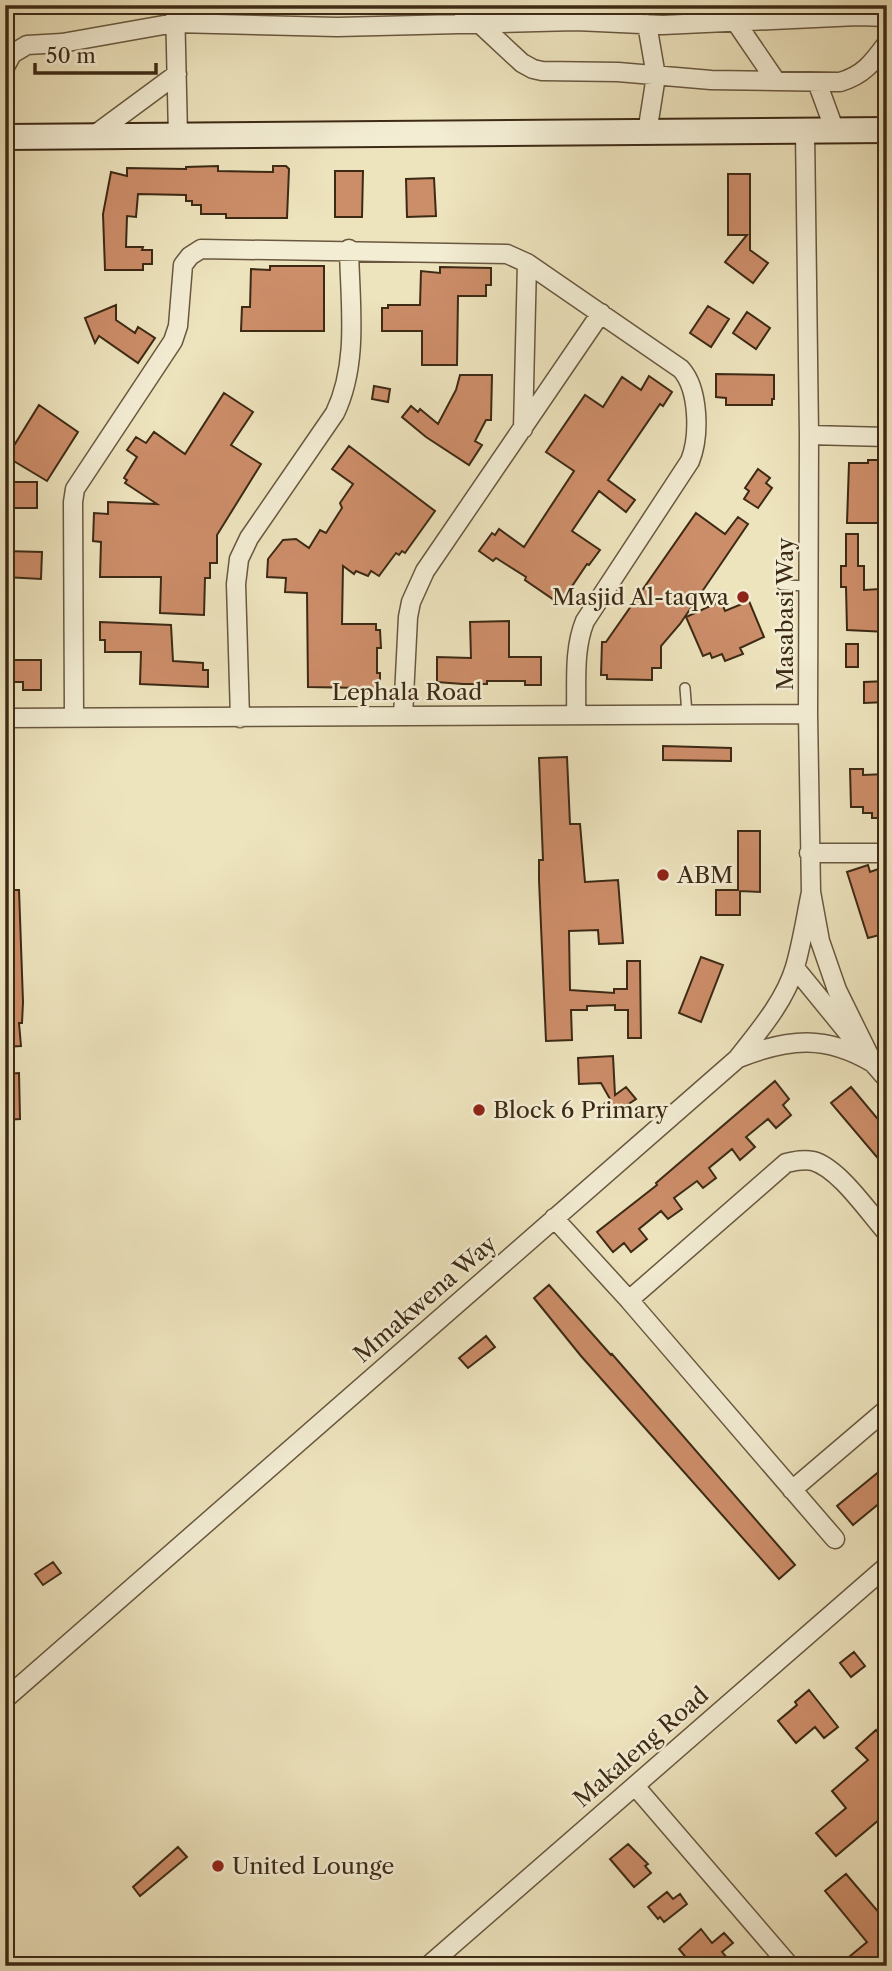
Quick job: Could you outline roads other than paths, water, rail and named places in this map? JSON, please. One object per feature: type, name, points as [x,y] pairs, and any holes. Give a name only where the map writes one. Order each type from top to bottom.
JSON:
[{"type":"main road","points":[[5,137],[887,130]]},
{"type":"street","points":[[464,5],[472,24],[533,69],[618,72],[691,80],[840,82],[855,78],[868,69],[887,43]]},
{"type":"street","points":[[732,13],[776,81]]},
{"type":"street","points":[[5,67],[12,54],[27,45],[62,43],[175,14],[337,27],[576,21],[695,25],[732,13],[887,17]]},
{"type":"street","points":[[175,14],[178,136]]},
{"type":"street","points":[[647,24],[656,76],[647,133]]},
{"type":"street","points":[[93,136],[177,74]]},
{"type":"street","points":[[817,82],[835,131]]},
{"type":"street","name":"Masabasi Way","points":[[805,131],[811,892],[828,968],[873,1063],[887,1079]]},
{"type":"street","points":[[74,716],[75,489],[173,341],[178,326],[183,265],[201,249],[349,249],[506,254],[527,263],[689,377],[693,388],[696,436],[690,461],[585,621],[577,651],[576,715]]},
{"type":"street","points":[[240,718],[236,584],[239,559],[249,538],[335,413],[345,393],[351,355],[349,249]]},
{"type":"street","points":[[523,429],[527,263]]},
{"type":"street","points":[[402,716],[408,617],[416,588],[601,313]]},
{"type":"street","points":[[809,435],[887,437]]},
{"type":"street","name":"Lephala Road","points":[[5,718],[808,714]]},
{"type":"street","points":[[809,853],[887,852]]},
{"type":"street","name":"Mmakwena Way","points":[[5,1699],[737,1059],[783,995],[795,968],[811,892]]},
{"type":"street","points":[[795,968],[873,1063]]},
{"type":"street","points":[[737,1059],[768,1047],[799,1042],[843,1048],[873,1063]]},
{"type":"street","points":[[629,1300],[786,1163],[799,1160],[823,1165],[887,1233]]},
{"type":"street","points":[[554,1218],[629,1300],[835,1539]]},
{"type":"street","points":[[792,1490],[887,1409]]},
{"type":"street","name":"Makaleng Road","points":[[428,1966],[887,1566]]},
{"type":"street","points":[[635,1786],[790,1966]]},
{"type":"lane","points":[[782,585],[810,586]]},
{"type":"lane","points":[[685,688],[687,714]]},
{"type":"place","name":"Masjid Al-taqwa","points":[[743,597]]},
{"type":"place","name":"ABM","points":[[663,875]]},
{"type":"place","name":"Block 6 Primary","points":[[479,1110]]},
{"type":"place","name":"United Lounge","points":[[218,1866]]}]
